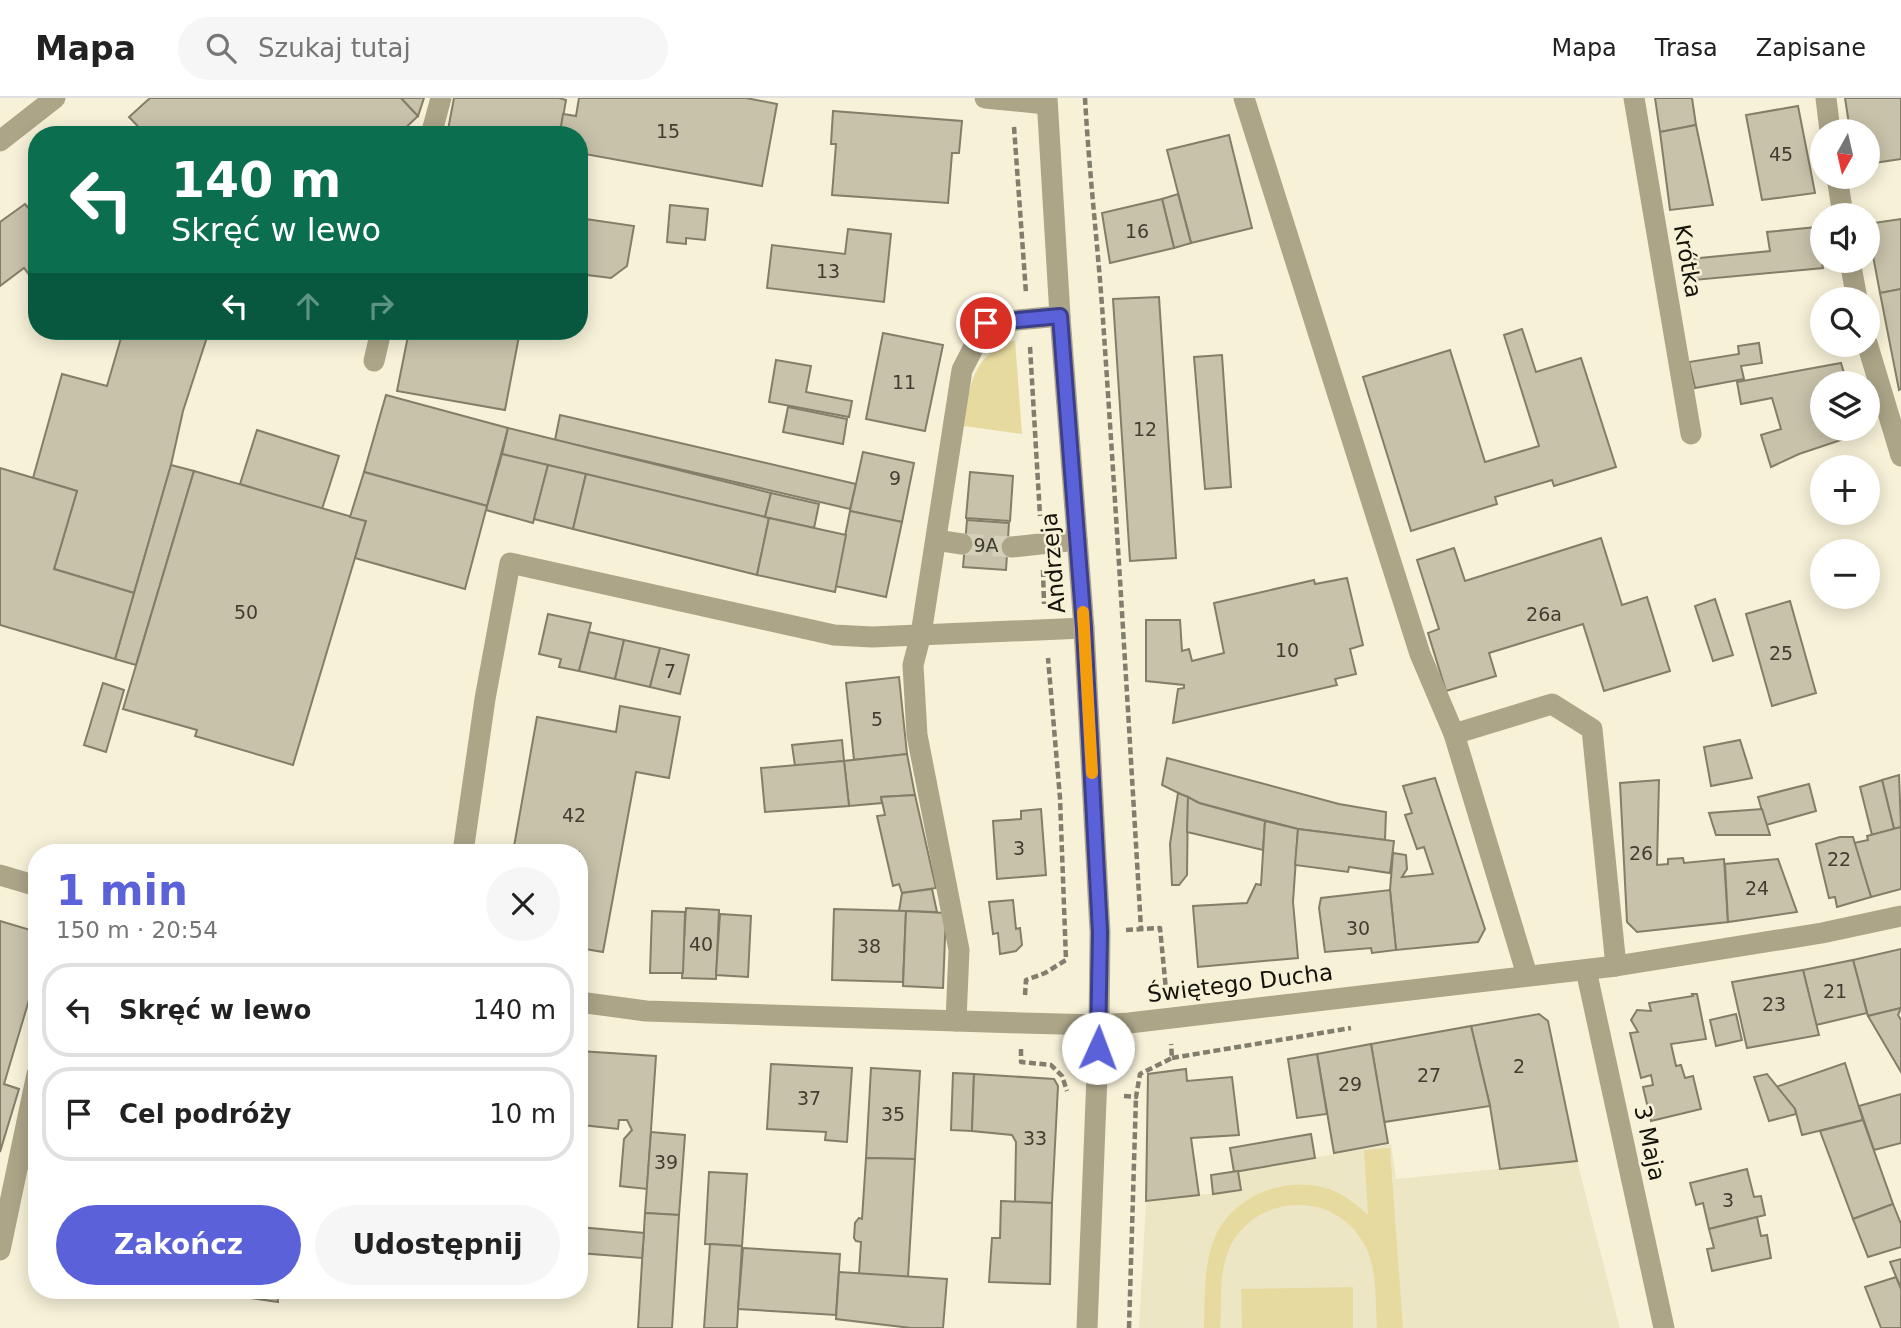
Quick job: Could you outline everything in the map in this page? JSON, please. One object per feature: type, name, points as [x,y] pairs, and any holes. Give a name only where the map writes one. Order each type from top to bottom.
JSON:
[{"type":"street","points":[[0,141],[55,98]]},
{"type":"street","points":[[433,126],[441,98]]},
{"type":"street","points":[[985,98],[1046,101]]},
{"type":"street","points":[[1244,98],[1419,654],[1454,734],[1527,975]]},
{"type":"street","name":"Krótka","points":[[1634,98],[1691,433]]},
{"type":"street","points":[[1826,98],[1829,119]]},
{"type":"street","name":"Andrzeja","points":[[1046,101],[1084,628],[1100,932],[1087,1328]]},
{"type":"street","points":[[956,1021],[958,950],[916,735],[913,664],[921,634],[962,370],[986,323],[1060,316]]},
{"type":"street","points":[[374,361],[379,340]]},
{"type":"street","points":[[1871,357],[1901,456]]},
{"type":"street","points":[[936,540],[962,544]]},
{"type":"street","points":[[1012,547],[1077,540]]},
{"type":"street","points":[[464,844],[485,699],[510,563],[834,635],[872,637],[1084,628]]},
{"type":"street","points":[[1454,734],[1552,704],[1592,729],[1616,966]]},
{"type":"street","points":[[0,875],[28,883]]},
{"type":"street","name":"Świętego Ducha","points":[[588,1003],[646,1011],[1099,1025],[1616,966],[1822,933],[1901,916]]},
{"type":"street","name":"3 Maja","points":[[1586,970],[1664,1328]]},
{"type":"street","points":[[0,1250],[28,1117]]},
{"type":"path","points":[[1085,98],[1120,569],[1141,929]]},
{"type":"path","points":[[1172,1058],[1364,1026]]},
{"type":"path","points":[[1129,1328],[1136,1097]]},
{"type":"shaded area","points":[[1015,340],[1022,434],[964,426],[975,373],[990,353]]},
{"type":"shaded area","points":[[1391,1144],[1396,1179],[1577,1161],[1620,1328],[1139,1328],[1146,1201],[1241,1190],[1238,1171]]},
{"type":"shaded area","points":[[1390,1148],[1403,1328],[1377,1328],[1375,1282],[1370,1259],[1361,1239],[1348,1223],[1332,1213],[1295,1205],[1259,1215],[1244,1227],[1232,1243],[1224,1263],[1220,1328],[1204,1328],[1208,1259],[1215,1237],[1234,1210],[1263,1192],[1279,1187],[1312,1185],[1340,1194],[1368,1215],[1364,1150]]},
{"type":"shaded area","points":[[1353,1287],[1353,1328],[1242,1328],[1241,1289]]},
{"type":"building","points":[[150,98],[401,98],[418,116],[407,126],[138,126],[129,117]]},
{"type":"building","points":[[401,98],[424,98],[418,116]]},
{"type":"building","points":[[454,98],[566,100],[562,126],[449,126]]},
{"type":"building","points":[[579,98],[746,98],[777,104],[762,186],[588,155],[588,126],[561,126],[563,114],[576,116]]},
{"type":"building","points":[[1655,98],[1692,98],[1696,125],[1660,132]]},
{"type":"building","points":[[1845,98],[1901,98],[1901,159],[1880,162],[1880,119],[1848,119]]},
{"type":"building","points":[[1798,106],[1810,167],[1810,189],[1814,189],[1815,193],[1762,200],[1746,115]]},
{"type":"building","points":[[833,111],[962,121],[959,153],[952,153],[948,203],[832,195],[836,144],[831,144]]},
{"type":"building","points":[[1696,125],[1713,205],[1670,210],[1660,132]]},
{"type":"building","points":[[1229,135],[1252,228],[1191,243],[1167,150]]},
{"type":"building","points":[[1178,194],[1191,243],[1174,248],[1162,199]]},
{"type":"building","points":[[1162,199],[1174,248],[1110,263],[1102,213]]},
{"type":"building","points":[[25,204],[28,208],[28,273],[24,268],[0,286],[0,222]]},
{"type":"building","points":[[670,205],[708,209],[705,240],[686,238],[686,244],[667,242]]},
{"type":"building","points":[[588,219],[634,226],[627,266],[611,278],[588,275]]},
{"type":"building","points":[[1901,219],[1901,289],[1880,293],[1876,273],[1880,273],[1880,222]]},
{"type":"building","points":[[1810,228],[1810,269],[1694,280],[1690,259],[1770,251],[1767,232]]},
{"type":"building","points":[[848,229],[891,234],[884,302],[767,288],[772,245],[845,254]]},
{"type":"building","points":[[1901,289],[1899,390],[1880,293]]},
{"type":"building","points":[[1159,297],[1176,558],[1130,561],[1113,299]]},
{"type":"building","points":[[1522,329],[1536,372],[1581,358],[1616,467],[1554,486],[1552,480],[1495,497],[1497,504],[1411,531],[1363,377],[1450,350],[1485,462],[1539,446],[1504,335]]},
{"type":"building","points":[[883,333],[943,345],[925,431],[866,419]]},
{"type":"building","points":[[120,340],[206,340],[183,411],[171,465],[134,593],[54,569],[77,491],[33,478],[62,374],[107,386]]},
{"type":"building","points":[[407,340],[518,340],[505,410],[397,391]]},
{"type":"building","points":[[1759,343],[1762,363],[1741,366],[1744,379],[1695,388],[1689,362],[1739,354],[1738,346]]},
{"type":"building","points":[[1222,355],[1231,487],[1205,489],[1194,357]]},
{"type":"building","points":[[776,360],[811,366],[806,392],[852,401],[849,417],[769,402]]},
{"type":"building","points":[[1841,363],[1843,371],[1810,371],[1810,441],[1838,441],[1771,467],[1761,435],[1781,429],[1772,398],[1741,404],[1737,382]]},
{"type":"building","points":[[386,395],[508,428],[487,506],[364,472]]},
{"type":"building","points":[[788,407],[847,419],[843,444],[783,432]]},
{"type":"building","points":[[560,415],[856,484],[850,509],[555,440]]},
{"type":"building","points":[[508,428],[771,493],[765,517],[502,454]]},
{"type":"building","points":[[257,430],[339,456],[322,509],[240,484]]},
{"type":"building","points":[[863,452],[914,463],[902,522],[850,511]]},
{"type":"building","points":[[502,454],[548,465],[533,523],[486,510]]},
{"type":"building","points":[[171,465],[194,471],[136,665],[115,659]]},
{"type":"building","points":[[548,465],[586,474],[573,529],[534,519]]},
{"type":"building","points":[[0,468],[77,491],[54,569],[134,593],[115,659],[0,625]]},
{"type":"building","points":[[194,471],[366,521],[293,765],[195,736],[197,730],[123,709]]},
{"type":"building","points":[[364,472],[487,506],[465,589],[355,558],[366,521],[350,517]]},
{"type":"building","points":[[970,472],[1013,476],[1010,521],[966,518]]},
{"type":"building","points":[[586,474],[769,518],[757,575],[573,529]]},
{"type":"building","points":[[771,493],[819,504],[814,528],[765,517]]},
{"type":"building","points":[[850,511],[902,522],[886,597],[835,586]]},
{"type":"building","points":[[769,518],[846,535],[835,592],[757,575]]},
{"type":"building","points":[[967,520],[1009,523],[1006,570],[963,567]]},
{"type":"building","points":[[1601,538],[1622,605],[1647,597],[1670,671],[1604,691],[1583,624],[1489,653],[1496,676],[1446,691],[1428,633],[1439,629],[1417,560],[1454,548],[1465,581]]},
{"type":"building","points":[[1347,578],[1363,645],[1350,649],[1356,674],[1335,679],[1337,685],[1173,723],[1178,689],[1184,688],[1184,685],[1146,681],[1146,620],[1180,620],[1182,651],[1189,649],[1192,661],[1224,653],[1214,603],[1314,580],[1315,584]]},
{"type":"building","points":[[1715,599],[1733,655],[1713,661],[1695,606]]},
{"type":"building","points":[[1790,601],[1816,693],[1772,706],[1746,614]]},
{"type":"building","points":[[548,614],[591,623],[579,671],[559,667],[561,659],[539,654]]},
{"type":"building","points":[[589,632],[624,640],[615,679],[579,671]]},
{"type":"building","points":[[624,640],[660,648],[650,687],[615,679]]},
{"type":"building","points":[[660,648],[689,655],[680,694],[650,687]]},
{"type":"building","points":[[899,677],[907,754],[854,760],[846,683]]},
{"type":"building","points":[[103,683],[124,690],[106,752],[84,745]]},
{"type":"building","points":[[620,706],[680,717],[669,778],[636,772],[603,952],[588,950],[588,844],[514,844],[537,717],[616,732]]},
{"type":"building","points":[[842,740],[844,761],[795,766],[792,745]]},
{"type":"building","points":[[1740,740],[1752,778],[1711,786],[1704,747]]},
{"type":"building","points":[[907,754],[915,795],[881,797],[882,803],[849,806],[844,761]]},
{"type":"building","points":[[1167,758],[1339,804],[1386,812],[1385,840],[1298,829],[1199,803],[1162,785]]},
{"type":"building","points":[[844,761],[849,806],[765,812],[761,768]]},
{"type":"building","points":[[1899,775],[1901,827],[1894,829],[1882,780]]},
{"type":"building","points":[[1435,778],[1485,929],[1478,942],[1396,950],[1390,890],[1393,853],[1406,855],[1407,869],[1402,877],[1433,874],[1424,847],[1417,849],[1405,815],[1412,813],[1403,786]]},
{"type":"building","points":[[1659,780],[1657,865],[1668,864],[1668,859],[1683,858],[1684,863],[1724,859],[1728,922],[1637,932],[1627,922],[1620,783]]},
{"type":"building","points":[[1882,780],[1894,829],[1872,835],[1860,787]]},
{"type":"building","points":[[1809,784],[1816,811],[1766,825],[1758,797]]},
{"type":"building","points":[[1178,793],[1188,797],[1187,875],[1179,885],[1172,885],[1170,844]]},
{"type":"building","points":[[915,795],[936,888],[902,893],[899,884],[893,886],[877,816],[885,815],[881,797]]},
{"type":"building","points":[[1188,797],[1199,803],[1265,821],[1263,850],[1187,832]]},
{"type":"building","points":[[1041,809],[1046,875],[997,879],[993,821],[1021,819],[1021,811]]},
{"type":"building","points":[[1762,809],[1770,835],[1716,835],[1709,813]]},
{"type":"building","points":[[1265,821],[1298,829],[1293,902],[1298,958],[1198,967],[1193,906],[1247,903],[1256,884],[1261,885]]},
{"type":"building","points":[[1901,827],[1901,889],[1871,897],[1854,843],[1868,840],[1867,836]]},
{"type":"building","points":[[1298,829],[1394,841],[1390,873],[1349,867],[1348,872],[1295,865]]},
{"type":"building","points":[[1840,837],[1853,837],[1871,897],[1837,907],[1835,897],[1829,898],[1816,844]]},
{"type":"building","points":[[1778,859],[1797,912],[1728,922],[1725,864]]},
{"type":"building","points":[[932,889],[937,912],[899,911],[902,893]]},
{"type":"building","points":[[1390,890],[1396,950],[1372,953],[1371,948],[1325,952],[1319,908],[1321,898]]},
{"type":"building","points":[[1013,900],[1016,929],[1020,928],[1022,945],[1016,951],[1000,954],[998,933],[993,934],[989,902]]},
{"type":"building","points":[[686,908],[719,910],[716,979],[682,978]]},
{"type":"building","points":[[834,909],[906,911],[903,982],[832,980]]},
{"type":"building","points":[[652,911],[685,912],[683,973],[650,973]]},
{"type":"building","points":[[906,911],[946,913],[943,988],[903,986]]},
{"type":"building","points":[[720,914],[751,916],[748,977],[716,975]]},
{"type":"building","points":[[0,921],[28,929],[28,1003],[4,1084],[19,1089],[0,1152]]},
{"type":"building","points":[[1901,949],[1901,1008],[1868,1016],[1853,960]]},
{"type":"building","points":[[1853,960],[1867,1013],[1816,1025],[1803,970]]},
{"type":"building","points":[[1803,970],[1819,1035],[1747,1048],[1732,982]]},
{"type":"building","points":[[1692,994],[1697,994],[1706,1039],[1671,1044],[1676,1066],[1681,1065],[1685,1078],[1693,1076],[1701,1109],[1651,1121],[1643,1087],[1653,1085],[1651,1075],[1641,1078],[1630,1033],[1638,1032],[1631,1020],[1637,1010],[1651,1011],[1649,1003],[1693,996]]},
{"type":"building","points":[[1901,1008],[1898,1015],[1901,1020],[1901,1072],[1868,1016]]},
{"type":"building","points":[[1539,1014],[1548,1021],[1577,1161],[1500,1169],[1490,1106],[1471,1026]]},
{"type":"building","points":[[1736,1014],[1742,1040],[1716,1046],[1710,1020]]},
{"type":"building","points":[[1471,1026],[1490,1106],[1384,1122],[1371,1044]]},
{"type":"building","points":[[1371,1044],[1388,1143],[1334,1153],[1317,1054]]},
{"type":"building","points":[[588,1052],[656,1056],[647,1189],[620,1186],[624,1139],[632,1130],[627,1120],[619,1120],[618,1129],[588,1126]]},
{"type":"building","points":[[1317,1054],[1327,1114],[1297,1118],[1288,1059]]},
{"type":"building","points":[[1845,1063],[1863,1120],[1802,1135],[1795,1109],[1776,1087]]},
{"type":"building","points":[[771,1064],[852,1068],[847,1142],[825,1140],[826,1132],[767,1129]]},
{"type":"building","points":[[871,1068],[920,1071],[915,1159],[866,1158]]},
{"type":"building","points":[[1186,1069],[1187,1081],[1232,1077],[1239,1135],[1191,1138],[1199,1195],[1146,1201],[1148,1074]]},
{"type":"building","points":[[953,1073],[974,1074],[972,1131],[951,1130]]},
{"type":"building","points":[[974,1074],[1054,1079],[1058,1086],[1052,1203],[1015,1202],[1016,1142],[1012,1135],[972,1131]]},
{"type":"building","points":[[1767,1074],[1795,1109],[1796,1114],[1769,1121],[1754,1077]]},
{"type":"building","points":[[1901,1094],[1901,1143],[1874,1150],[1859,1106]]},
{"type":"building","points":[[1863,1120],[1893,1204],[1853,1219],[1820,1131]]},
{"type":"building","points":[[651,1132],[685,1135],[679,1215],[645,1213]]},
{"type":"building","points":[[1311,1134],[1315,1158],[1234,1172],[1230,1148]]},
{"type":"building","points":[[866,1158],[915,1159],[908,1277],[859,1274],[861,1242],[854,1238],[855,1223],[859,1218],[862,1219]]},
{"type":"building","points":[[1747,1169],[1754,1197],[1761,1196],[1765,1215],[1709,1229],[1703,1203],[1696,1205],[1690,1183]]},
{"type":"building","points":[[1238,1171],[1241,1190],[1213,1194],[1211,1175]]},
{"type":"building","points":[[709,1172],[747,1174],[742,1246],[705,1244]]},
{"type":"building","points":[[1001,1201],[1052,1203],[1050,1284],[989,1282],[992,1238],[1000,1238]]},
{"type":"building","points":[[1893,1204],[1901,1224],[1901,1247],[1868,1257],[1853,1219]]},
{"type":"building","points":[[645,1213],[679,1215],[672,1328],[638,1328]]},
{"type":"building","points":[[1757,1217],[1761,1236],[1767,1235],[1771,1258],[1712,1271],[1707,1249],[1714,1248],[1709,1229]]},
{"type":"building","points":[[588,1228],[644,1233],[642,1258],[588,1254]]},
{"type":"building","points":[[710,1244],[742,1246],[737,1328],[704,1328]]},
{"type":"building","points":[[743,1248],[840,1254],[836,1315],[738,1309]]},
{"type":"building","points":[[1901,1259],[1901,1289],[1890,1262]]},
{"type":"building","points":[[839,1272],[947,1279],[943,1328],[911,1328],[836,1319]]},
{"type":"building","points":[[1896,1277],[1901,1289],[1901,1328],[1881,1328],[1865,1287]]},
{"type":"tunnel","points":[[962,544],[1012,547]]},
{"type":"slow traffic","points":[[1083,612],[1092,773]]},
{"type":"route","points":[[986,323],[1060,316],[1084,628],[1100,932],[1098,1048]]}]
